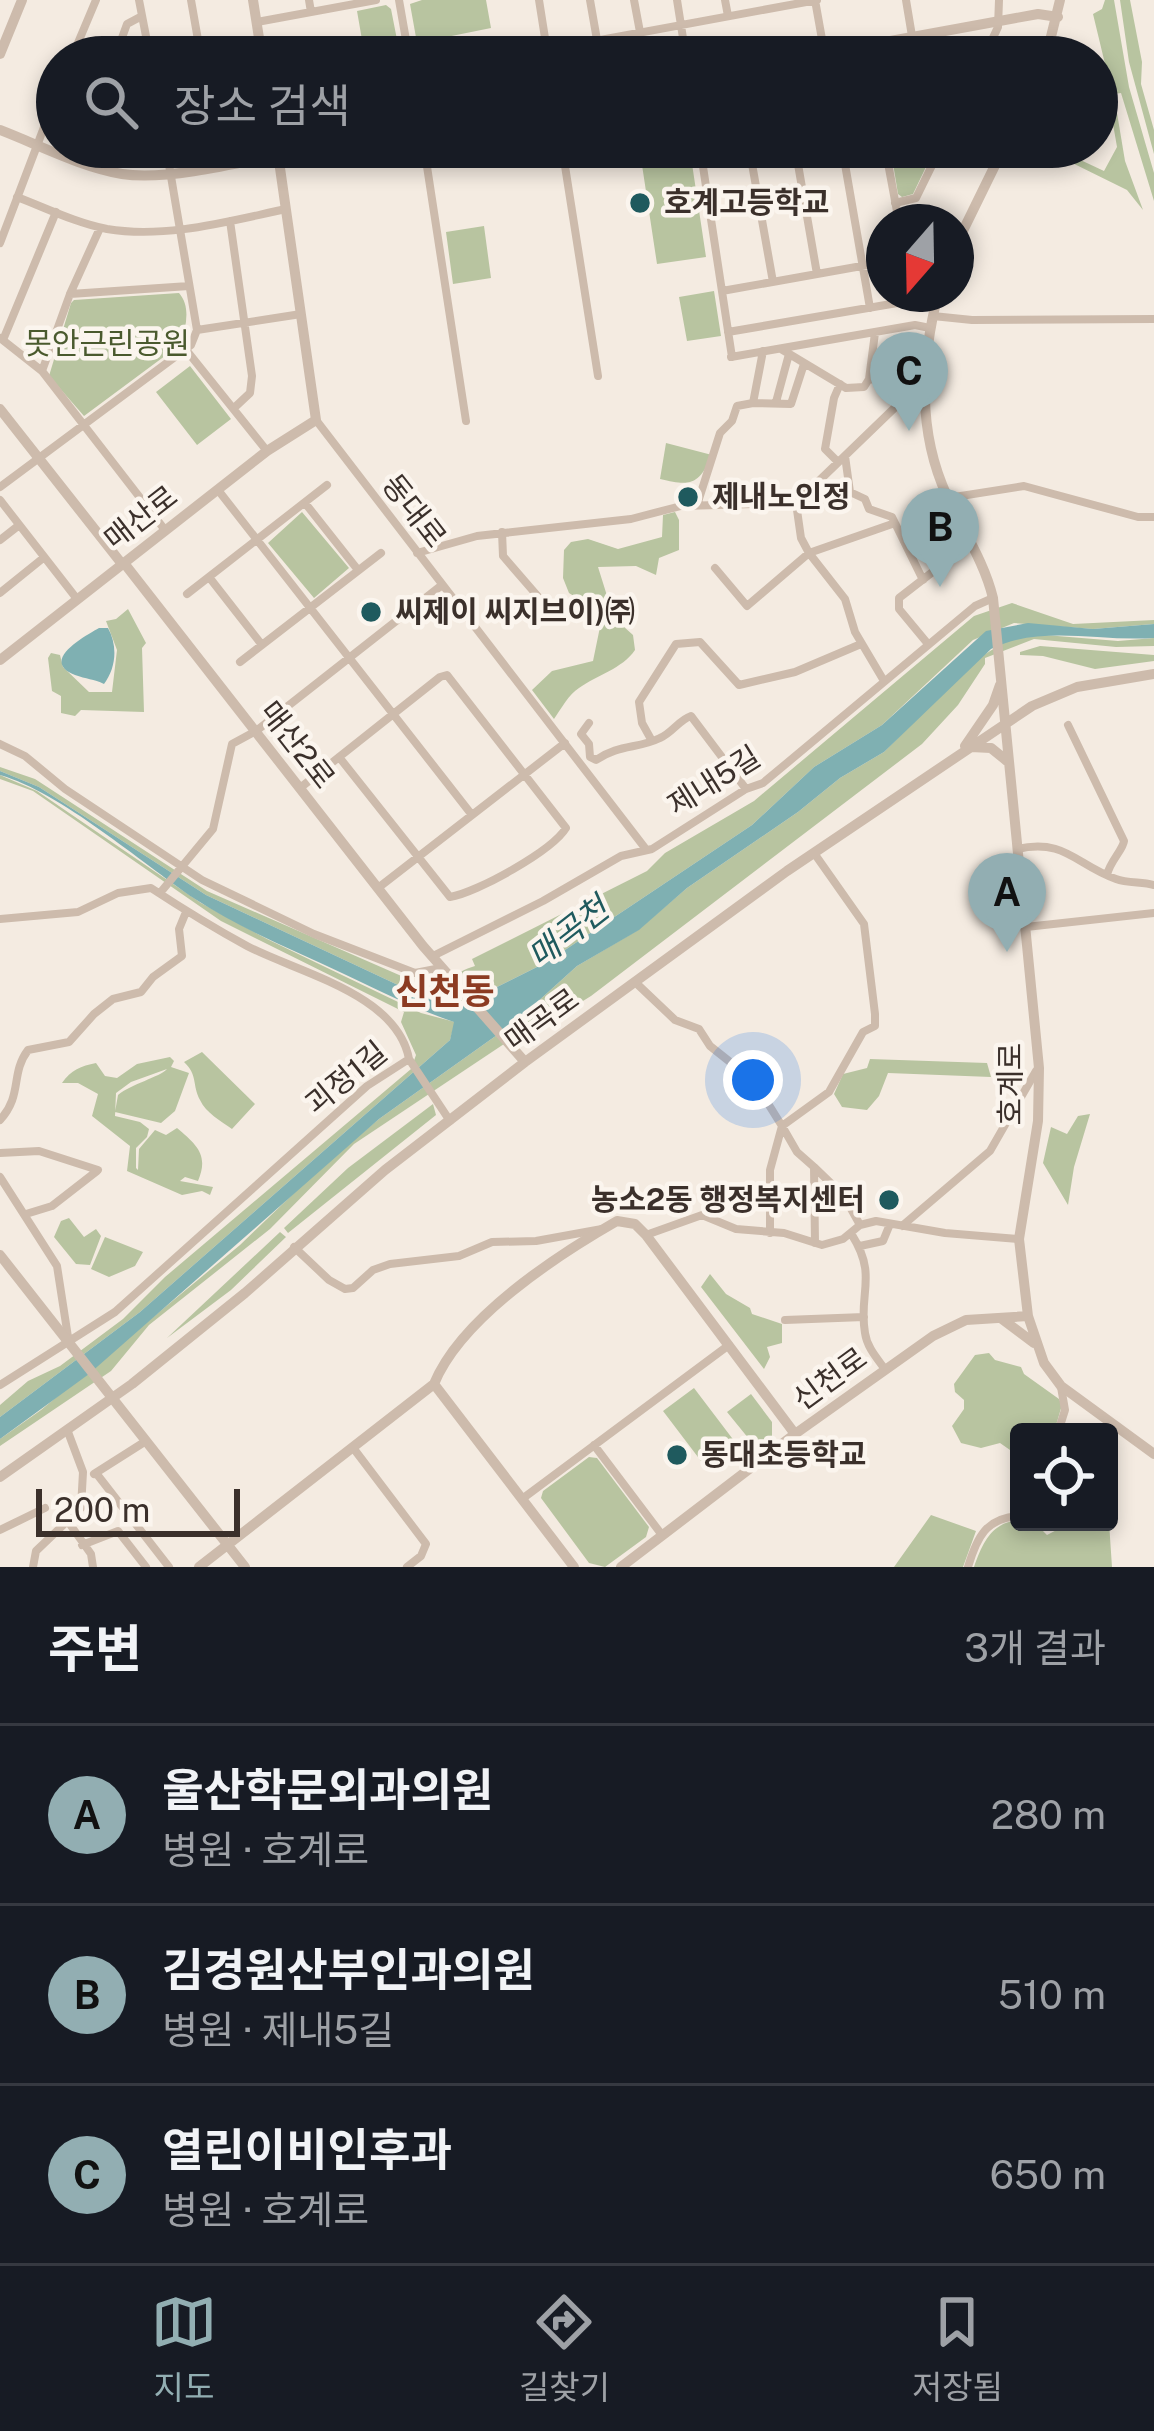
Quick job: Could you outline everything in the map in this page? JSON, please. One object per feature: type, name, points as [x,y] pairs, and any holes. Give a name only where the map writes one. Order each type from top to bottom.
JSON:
[{"type":"street","points":[[0,54],[22,0]]},
{"type":"street","points":[[81,36],[96,0]]},
{"type":"street","points":[[139,0],[146,36]]},
{"type":"street","points":[[191,0],[197,36]]},
{"type":"street","points":[[253,0],[259,36]]},
{"type":"street","points":[[309,0],[311,12]]},
{"type":"street","points":[[257,22],[376,0]]},
{"type":"street","points":[[399,0],[405,36]]},
{"type":"street","points":[[538,0],[544,36]]},
{"type":"street","points":[[590,0],[596,36]]},
{"type":"street","points":[[634,0],[640,32]]},
{"type":"street","points":[[677,0],[683,36]]},
{"type":"street","points":[[725,0],[728,16]]},
{"type":"street","points":[[618,36],[770,4],[816,0],[822,36]]},
{"type":"street","points":[[906,0],[912,36],[1038,14],[1058,16]]},
{"type":"street","points":[[992,36],[999,0]]},
{"type":"street","points":[[1052,36],[1060,0]]},
{"type":"street","points":[[123,36],[127,25],[142,16]]},
{"type":"street","points":[[0,130],[35,144],[0,243]]},
{"type":"street","points":[[103,168],[120,174],[194,168]]},
{"type":"street","points":[[0,487],[187,351],[197,330],[170,168]]},
{"type":"street","name":"동대로","points":[[280,168],[316,420],[645,848]]},
{"type":"street","points":[[427,168],[466,421]]},
{"type":"street","points":[[565,168],[598,376]]},
{"type":"street","points":[[703,168],[730,358],[954,320],[1154,320]]},
{"type":"street","points":[[753,168],[773,282]]},
{"type":"street","points":[[799,168],[817,274]]},
{"type":"street","points":[[846,168],[866,284]]},
{"type":"street","points":[[889,168],[895,203],[916,198],[930,168]]},
{"type":"street","points":[[974,208],[994,168]]},
{"type":"street","points":[[17,197],[100,228],[144,232],[286,209]]},
{"type":"street","points":[[56,212],[2,339],[42,371],[165,530]]},
{"type":"street","points":[[230,221],[252,388],[234,408]]},
{"type":"street","points":[[42,371],[100,228]]},
{"type":"street","points":[[722,291],[866,265]]},
{"type":"street","points":[[70,295],[189,286]]},
{"type":"street","points":[[728,332],[866,309]]},
{"type":"street","points":[[934,312],[924,385],[928,439],[948,498],[993,598]]},
{"type":"street","points":[[197,330],[302,314]]},
{"type":"street","points":[[785,351],[840,384],[864,387],[874,330]]},
{"type":"street","points":[[187,351],[267,451]]},
{"type":"street","points":[[776,402],[785,351]]},
{"type":"street","points":[[753,403],[763,352]]},
{"type":"street","points":[[697,505],[720,433],[733,421],[737,406],[791,404],[804,364]]},
{"type":"street","points":[[869,379],[924,385]]},
{"type":"street","points":[[840,384],[825,449],[842,459],[850,491],[866,499],[869,509],[889,514],[923,580]]},
{"type":"street","points":[[417,554],[461,539],[631,519],[697,505],[796,503],[911,392],[924,385]]},
{"type":"street","name":"매산2로","points":[[0,409],[432,957],[525,1062]]},
{"type":"street","name":"매산로","points":[[0,659],[267,451],[316,420]]},
{"type":"street","points":[[187,594],[327,485]]},
{"type":"street","points":[[948,498],[1024,486],[1138,517],[1154,517]]},
{"type":"street","points":[[218,489],[472,815]]},
{"type":"street","points":[[0,500],[77,599]]},
{"type":"street","points":[[305,502],[358,570]]},
{"type":"street","points":[[796,503],[808,553],[845,599],[861,644],[884,681]]},
{"type":"street","points":[[902,537],[956,513]]},
{"type":"street","points":[[715,568],[746,606],[808,553],[895,523]]},
{"type":"street","points":[[0,540],[18,526]]},
{"type":"street","points":[[502,532],[503,556],[548,608]]},
{"type":"street","points":[[928,644],[897,603],[971,542]]},
{"type":"street","points":[[240,662],[381,553]]},
{"type":"street","points":[[0,592],[42,559]]},
{"type":"street","points":[[209,577],[262,645]]},
{"type":"street","points":[[0,919],[78,912],[118,893],[144,887],[162,890],[212,830],[232,744],[256,731],[442,586]]},
{"type":"street","name":"제내5길","points":[[432,957],[620,856],[652,849],[763,783],[975,606],[993,598]]},
{"type":"street","name":"호계로","points":[[993,598],[1039,1067],[1038,1121],[1019,1239],[1028,1316],[1035,1344],[1061,1386],[1154,1454]]},
{"type":"street","points":[[652,741],[642,723],[639,702],[676,644],[700,642],[739,686],[794,672],[861,644]]},
{"type":"street","name":"매곡로","points":[[0,1477],[68,1432],[223,1312],[294,1247],[525,1062],[814,853],[1006,721],[1077,687],[1154,674]]},
{"type":"street","points":[[300,788],[393,714],[447,675],[565,823],[560,837],[516,866],[454,897],[446,895],[339,758]]},
{"type":"street","points":[[965,749],[993,705],[1001,682]]},
{"type":"street","points":[[589,723],[580,730],[593,759],[620,746],[663,737],[691,716],[746,789]]},
{"type":"street","points":[[1068,725],[1124,841],[1107,875]]},
{"type":"street","points":[[378,888],[565,743]]},
{"type":"street","points":[[0,744],[26,756],[65,789],[181,869],[314,934],[380,960],[415,973],[444,970]]},
{"type":"street","points":[[965,749],[992,748],[1010,764]]},
{"type":"street","points":[[1017,849],[1063,849],[1122,881],[1154,884]]},
{"type":"street","points":[[770,1233],[770,1170],[782,1126],[829,1091],[863,1032],[875,1026],[874,981],[864,924],[814,853]]},
{"type":"street","name":"괴정1길","points":[[0,1385],[115,1312],[367,1086],[412,1063],[398,1030],[380,1011],[355,994],[293,969],[186,912],[162,890]]},
{"type":"street","points":[[0,1120],[13,1106],[18,1070],[28,1050],[69,1042],[113,999],[141,992],[182,956],[179,929],[186,912]]},
{"type":"street","points":[[1026,927],[1154,913]]},
{"type":"street","points":[[635,982],[675,1020],[704,1033],[710,1046],[754,1081],[797,1152],[844,1196],[860,1225]]},
{"type":"street","points":[[412,1063],[450,1120]]},
{"type":"street","points":[[902,1226],[990,1151],[1039,1067]]},
{"type":"street","points":[[0,1153],[39,1151],[98,1170],[52,1206],[26,1214]]},
{"type":"street","points":[[814,1167],[814,1243]]},
{"type":"street","points":[[0,1177],[58,1266],[68,1342]]},
{"type":"street","points":[[646,1235],[702,1215],[736,1229],[830,1245],[860,1225],[876,1221],[1019,1239]]},
{"type":"street","points":[[294,1247],[345,1289],[390,1264],[459,1256],[492,1242],[536,1241],[626,1221],[646,1235],[795,1434]]},
{"type":"street","points":[[860,1246],[883,1241],[890,1224]]},
{"type":"street","points":[[199,1567],[434,1384],[454,1346],[481,1318],[603,1229]]},
{"type":"street","points":[[852,1234],[867,1275],[864,1317],[869,1346],[884,1368]]},
{"type":"street","points":[[0,1255],[244,1567]]},
{"type":"street","name":"신천로","points":[[621,1567],[884,1368],[951,1325],[1028,1316]]},
{"type":"street","points":[[785,1321],[864,1317]]},
{"type":"street","points":[[999,1317],[1035,1344]]},
{"type":"street","points":[[522,1499],[729,1345]]},
{"type":"street","points":[[434,1384],[574,1567]]},
{"type":"street","points":[[1061,1386],[1065,1410],[1061,1423]]},
{"type":"street","points":[[33,1567],[36,1551],[81,1508],[84,1483],[68,1432]]},
{"type":"street","points":[[1133,1438],[1154,1444]]},
{"type":"street","points":[[84,1483],[146,1441]]},
{"type":"street","points":[[594,1445],[662,1535]]},
{"type":"street","points":[[354,1449],[426,1544],[422,1556],[407,1567]]},
{"type":"street","points":[[96,1473],[170,1567]]},
{"type":"street","points":[[0,1530],[45,1508]]},
{"type":"street","points":[[968,1567],[983,1529],[1000,1517],[1010,1516]]},
{"type":"street","points":[[69,1522],[91,1554],[93,1567]]},
{"type":"street","points":[[82,1545],[118,1532],[146,1567]]},
{"type":"green space","points":[[486,0],[491,28],[452,36],[416,36],[410,4]]},
{"type":"green space","points":[[1105,0],[1114,0],[1129,87],[1154,173],[1154,201],[1118,93],[1118,36],[1098,36],[1093,14]]},
{"type":"green space","points":[[1120,0],[1130,0],[1142,62],[1141,84],[1154,130],[1154,154],[1129,62]]},
{"type":"green space","points":[[386,5],[396,36],[361,36],[357,11]]},
{"type":"green space","points":[[1118,119],[1125,161],[1143,210],[1127,190],[1082,168],[1118,168]]},
{"type":"green space","points":[[642,168],[693,168],[706,257],[657,264]]},
{"type":"green space","points":[[894,168],[925,168],[913,194],[898,194]]},
{"type":"green space","points":[[484,226],[491,278],[453,284],[446,232]]},
{"type":"green space","points":[[714,291],[721,336],[687,341],[679,297]]},
{"type":"green space","name":"못안근린공원","points":[[179,293],[186,311],[181,344],[84,416],[49,376],[71,303]]},
{"type":"green space","points":[[190,366],[231,419],[197,445],[156,392]]},
{"type":"green space","points":[[666,443],[712,455],[693,481],[660,479]]},
{"type":"green space","points":[[302,512],[349,568],[314,598],[268,543]]},
{"type":"green space","points":[[675,512],[679,550],[659,558],[656,575],[636,566],[598,567],[614,618],[633,635],[635,650],[575,691],[554,719],[532,690],[552,671],[593,661],[600,627],[588,605],[569,593],[563,578],[564,550],[571,542],[588,539],[618,549],[662,537],[663,515]]},
{"type":"green space","points":[[1012,603],[1073,624],[1154,620],[1154,624],[1093,629],[1014,623],[973,640],[882,725],[814,767],[752,825],[547,962],[463,1004],[398,985],[206,895],[39,787],[0,771],[0,767],[35,779],[207,891],[416,985],[432,987],[475,966],[472,959],[647,871],[665,853],[754,801],[974,616]]},
{"type":"green space","points":[[128,609],[146,643],[142,648],[144,712],[61,713],[61,696],[52,691],[51,653],[60,655],[63,667],[89,692],[112,692],[117,650],[106,621]]},
{"type":"green space","points":[[1033,634],[1118,641],[1154,638],[1154,646],[1034,639],[985,658],[958,705],[922,744],[591,996],[533,1032],[528,1028],[354,1144],[270,1229],[149,1325],[111,1371],[0,1446],[0,1439],[240,1245],[379,1119],[514,1023],[577,966],[638,930],[687,888],[840,778],[884,752],[974,661],[1011,638]]},
{"type":"green space","points":[[1040,646],[1154,655],[1154,661],[1095,669],[1020,655]]},
{"type":"green space","points":[[0,775],[37,791],[201,903],[267,939],[421,1013],[455,1022],[450,1040],[140,1312],[0,1417],[0,1405],[28,1381],[60,1366],[123,1319],[165,1277],[411,1069],[416,1055],[401,1022],[404,1012],[221,921],[33,791]]},
{"type":"green space","points":[[202,1052],[255,1104],[232,1129],[203,1105],[184,1062]]},
{"type":"green space","points":[[170,1057],[171,1067],[189,1073],[175,1111],[161,1123],[115,1112],[149,1129],[136,1148],[138,1170],[139,1149],[155,1130],[166,1135],[177,1128],[184,1134],[199,1151],[202,1164],[198,1181],[185,1177],[180,1181],[213,1187],[210,1195],[202,1191],[182,1195],[127,1171],[130,1146],[92,1116],[98,1094],[78,1083],[62,1083],[91,1064],[96,1063],[105,1076],[117,1078],[137,1064]],"holes":[[[167,1069],[118,1095],[115,1111],[116,1093]]]},
{"type":"green space","points":[[870,1059],[987,1063],[991,1077],[888,1073],[867,1110],[842,1107],[834,1094],[843,1074],[867,1068]]},
{"type":"green space","points":[[433,1104],[436,1115],[288,1233],[284,1228],[348,1168]]},
{"type":"green space","points":[[1090,1114],[1068,1205],[1043,1163],[1051,1127],[1067,1134],[1078,1116]]},
{"type":"green space","points":[[69,1218],[84,1237],[96,1229],[101,1236],[90,1265],[76,1264],[54,1237],[61,1221]]},
{"type":"green space","points":[[280,1232],[286,1237],[231,1290],[167,1338]]},
{"type":"green space","points":[[105,1237],[143,1252],[135,1266],[109,1277],[91,1269]]},
{"type":"green space","points":[[710,1274],[752,1314],[782,1324],[782,1343],[767,1347],[770,1357],[764,1369],[701,1287]]},
{"type":"green space","points":[[989,1353],[995,1360],[1021,1367],[1059,1399],[1057,1423],[1010,1423],[1010,1450],[1000,1443],[981,1448],[961,1443],[952,1426],[964,1409],[964,1400],[954,1384],[975,1355]]},
{"type":"green space","points":[[694,1388],[735,1442],[704,1465],[663,1411]]},
{"type":"green space","points":[[751,1394],[772,1422],[772,1437],[763,1443],[749,1439],[727,1412]]},
{"type":"green space","points":[[589,1457],[597,1458],[649,1527],[646,1537],[605,1567],[589,1563],[541,1498],[543,1491]]},
{"type":"green space","points":[[931,1515],[976,1531],[963,1567],[894,1567]]},
{"type":"green space","points":[[1010,1522],[1010,1531],[1047,1535],[1110,1531],[1112,1567],[974,1567],[989,1535]]},
{"type":"water","points":[[1028,623],[1093,629],[1154,624],[1154,638],[1030,637],[991,649],[884,752],[840,778],[687,888],[639,930],[577,966],[514,1023],[379,1119],[89,1374],[0,1439],[0,1417],[140,1312],[450,1040],[454,1022],[231,920],[74,812],[0,771],[39,787],[206,895],[398,985],[463,1004],[547,962],[752,825],[814,767],[882,725],[986,631]]},
{"type":"water","points":[[99,628],[108,628],[114,649],[104,684],[75,675],[62,663],[68,649]]},
{"type":"place","name":"호계고등학교","points":[[640,203]]},
{"type":"place","name":"열린이비인후과","points":[[909,431]]},
{"type":"place","name":"제내노인정","points":[[688,497]]},
{"type":"place","name":"김경원산부인과의원","points":[[940,587]]},
{"type":"place","name":"씨제이 씨지브이)㈜","points":[[371,612]]},
{"type":"place","name":"울산학문외과의원","points":[[1007,952]]},
{"type":"place","name":"농소2동 행정복지센터","points":[[889,1200]]},
{"type":"place","name":"동대초등학교","points":[[677,1455]]},
{"type":"district","name":"신천동","points":[[445,991]]},
{"type":"water label","name":"매곡천","points":[[568,932]]}]
